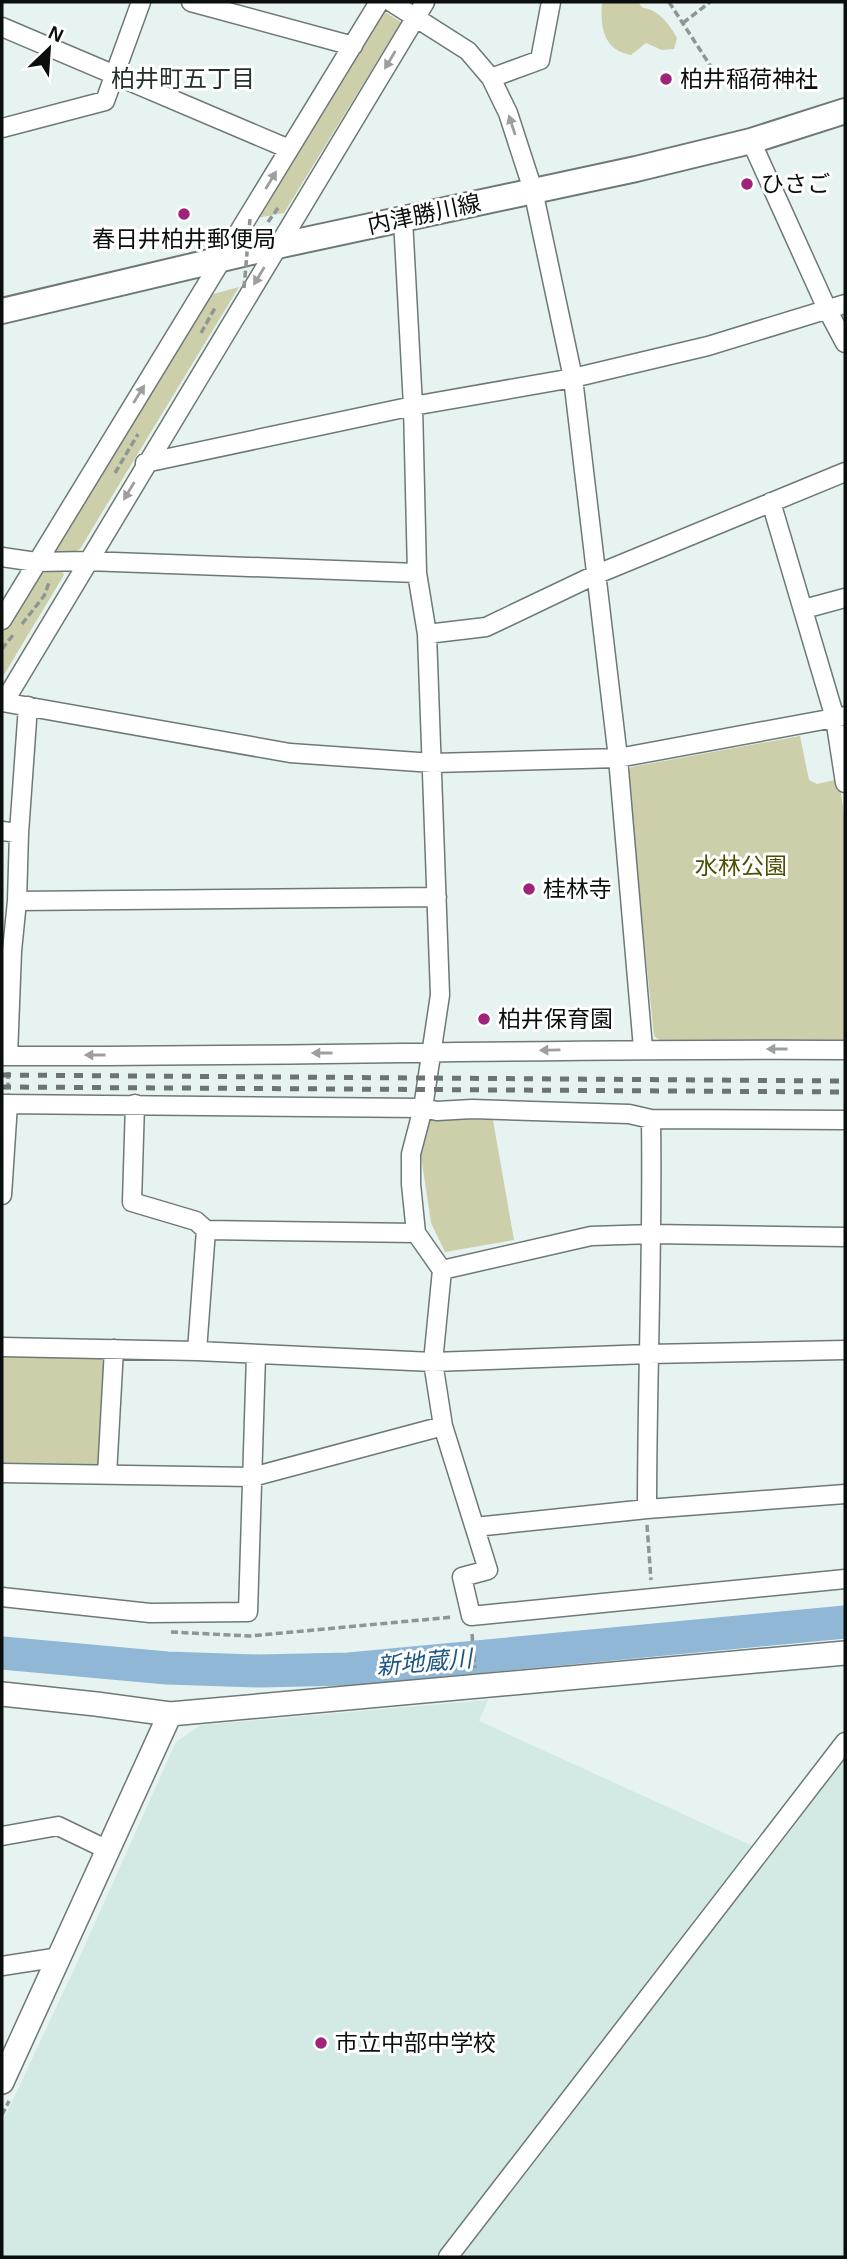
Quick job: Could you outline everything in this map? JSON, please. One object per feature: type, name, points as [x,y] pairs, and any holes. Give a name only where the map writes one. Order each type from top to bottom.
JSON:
[{"type":"main road","name":"内津勝川線","points":[[2,311],[277,246],[636,169],[751,141],[845,111]]},
{"type":"street","points":[[2,128],[105,101],[141,2]]},
{"type":"street","points":[[191,2],[353,46]]},
{"type":"street","points":[[2,620],[379,2]]},
{"type":"street","points":[[425,2],[3,702],[290,753],[433,763],[618,758],[840,717]]},
{"type":"street","points":[[491,78],[540,60],[551,2]]},
{"type":"street","points":[[394,4],[468,51],[491,78],[508,113],[533,190],[573,378],[618,758],[643,1048]]},
{"type":"street","points":[[2,27],[289,149]]},
{"type":"street","points":[[751,141],[837,307],[845,343]]},
{"type":"street","points":[[403,219],[413,406],[417,573],[427,634],[440,995],[423,1108],[411,1154],[411,1184],[416,1233],[442,1270],[433,1362],[443,1426],[488,1570],[462,1577],[471,1616],[845,1579]]},
{"type":"street","points":[[145,463],[413,406],[573,378],[708,346],[837,307]]},
{"type":"street","points":[[427,634],[486,627],[595,575],[845,472]]},
{"type":"street","points":[[771,502],[840,717],[845,783]]},
{"type":"street","points":[[2,557],[36,562],[87,561],[417,573]]},
{"type":"street","points":[[804,609],[845,598]]},
{"type":"street","points":[[28,706],[10,832],[17,901],[7,951],[5,1056],[431,1053],[643,1048],[845,1050]]},
{"type":"street","points":[[17,901],[437,897]]},
{"type":"street","points":[[2,1195],[5,1104],[423,1108],[437,1111],[472,1109],[629,1114],[651,1119],[845,1120]]},
{"type":"street","points":[[135,1104],[132,1202],[196,1221],[206,1230],[416,1233]]},
{"type":"street","points":[[646,1509],[653,1234],[651,1119]]},
{"type":"street","points":[[197,1351],[206,1230]]},
{"type":"street","points":[[442,1270],[591,1236],[653,1234],[845,1237]]},
{"type":"street","points":[[2,1347],[197,1351],[433,1362],[845,1350]]},
{"type":"street","points":[[107,1475],[114,1349]]},
{"type":"street","points":[[2,1597],[150,1613],[248,1612],[256,1355]]},
{"type":"street","points":[[2,1474],[252,1477],[443,1426]]},
{"type":"street","points":[[475,1527],[646,1509],[845,1494]]},
{"type":"street","points":[[2,1694],[96,1703],[170,1714],[476,1682],[845,1653]]},
{"type":"street","points":[[2,2082],[170,1714]]},
{"type":"street","points":[[448,2257],[845,1742]]},
{"type":"street","points":[[2,1836],[58,1826],[108,1850]]},
{"type":"street","points":[[2,1966],[60,1956]]},
{"type":"path","points":[[669,2],[717,76]]},
{"type":"path","points":[[683,23],[710,2]]},
{"type":"path","points":[[244,288],[250,219]]},
{"type":"path","points":[[5,1056],[5,1104]]},
{"type":"path","points":[[646,1509],[653,1599]]},
{"type":"path","points":[[471,1621],[476,1682]]},
{"type":"shaded area","name":"市立中部中学校","points":[[488,1700],[479,1721],[755,1847],[436,2257],[2,2257],[2,2123],[176,1742],[201,1725]]},
{"type":"shaded area","points":[[845,1753],[845,2257],[456,2257]]},
{"type":"green space","points":[[602,2],[638,2],[643,8],[654,11],[667,23],[677,38],[674,49],[662,50],[646,43],[631,55],[614,48],[605,36]]},
{"type":"green space","points":[[382,10],[401,22],[284,213],[256,218]]},
{"type":"green space","points":[[239,287],[80,549],[73,553],[57,553],[54,547],[210,295]]},
{"type":"green space","points":[[46,569],[62,570],[64,575],[2,678],[2,634],[39,573]]},
{"type":"green space","name":"水林公園","points":[[800,736],[809,780],[817,784],[839,779],[845,822],[845,1044],[663,1042],[654,1036],[627,774],[631,767]]},
{"type":"green space","points":[[429,1118],[493,1120],[514,1240],[445,1252],[431,1223],[420,1149]]},
{"type":"green space","points":[[2,1355],[101,1358],[106,1365],[102,1461],[95,1466],[2,1465]]},
{"type":"waterway","name":"新地蔵川","points":[[2,1653],[167,1668],[259,1671],[349,1669],[845,1622]]},
{"type":"railway","points":[[2,1075],[845,1081]]},
{"type":"railway","points":[[2,1087],[845,1092]]},
{"type":"place","name":"柏井稲荷神社","points":[[666,79]]},
{"type":"place","name":"ひさご","points":[[747,184]]},
{"type":"place","name":"春日井柏井郵便局","points":[[184,214]]},
{"type":"place","name":"桂林寺","points":[[529,889]]},
{"type":"place","name":"柏井保育園","points":[[484,1019]]},
{"type":"place","name":"市立中部中学校","points":[[321,2043]]},
{"type":"district","name":"柏井町五丁目","points":[[183,78]]}]
